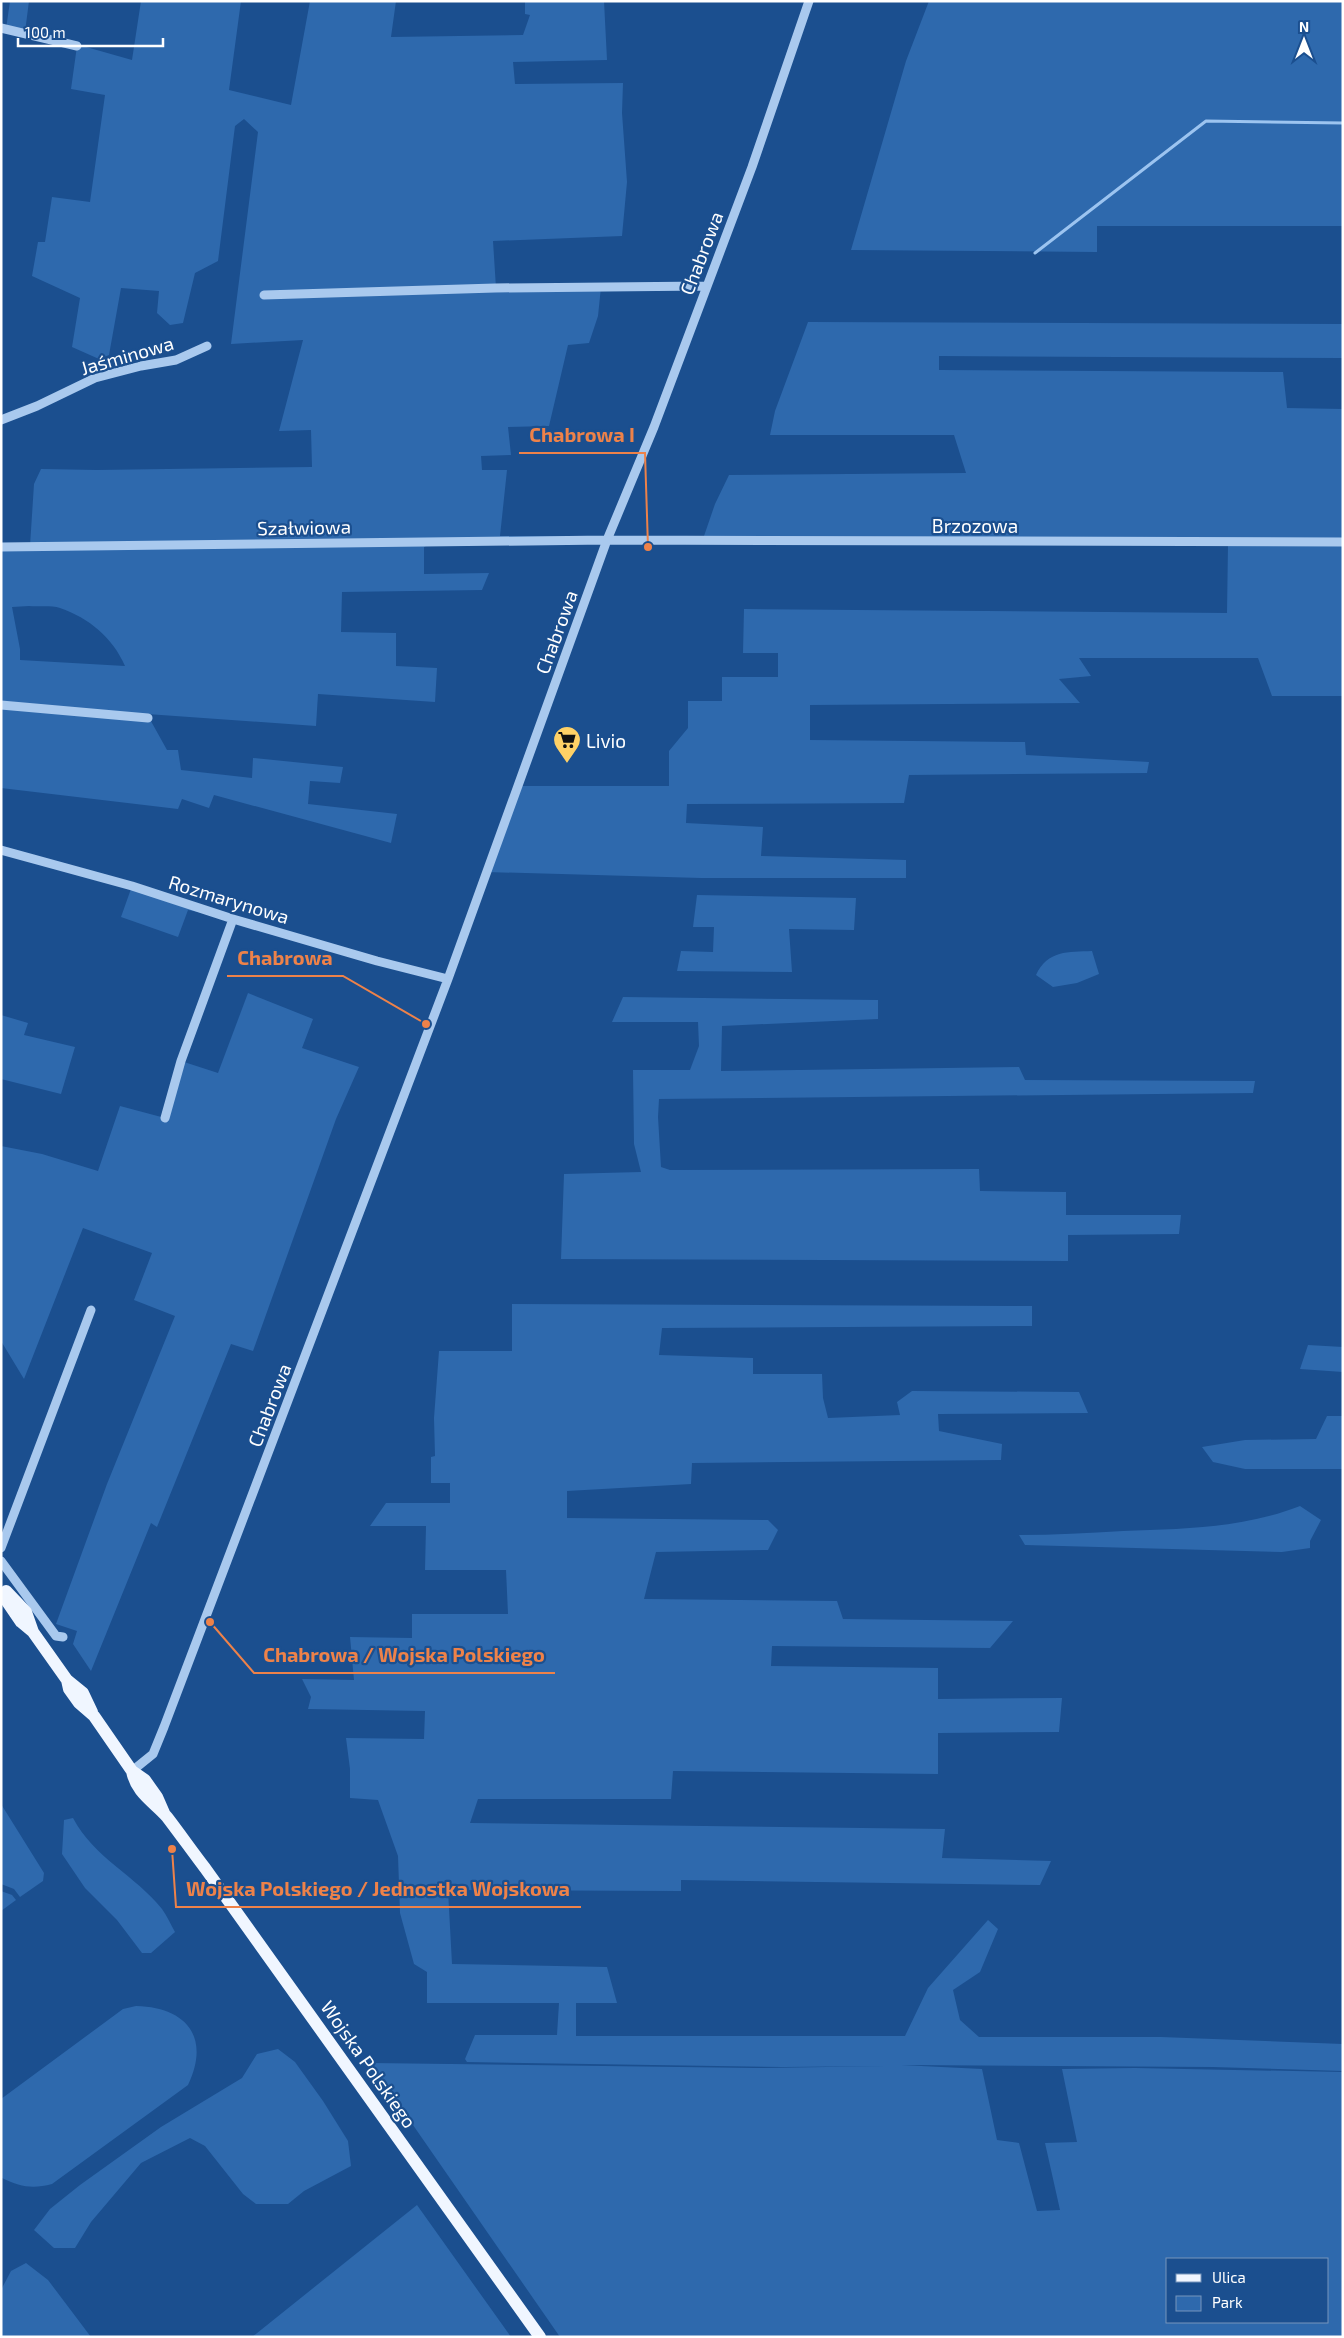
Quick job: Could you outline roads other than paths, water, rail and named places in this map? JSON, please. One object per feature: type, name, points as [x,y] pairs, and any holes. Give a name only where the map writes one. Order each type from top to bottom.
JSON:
[{"type":"main road","name":"Wojska Polskiego","points":[[1,1587],[21,1605],[30,1619],[33,1632]]},
{"type":"main road","name":"Wojska Polskiego","points":[[1,1593],[21,1622],[33,1632],[67,1680],[69,1689],[79,1703],[94,1716],[132,1770],[135,1782],[165,1815],[540,2337]]},
{"type":"street","name":"Chabrowa","points":[[132,1770],[153,1754],[161,1734],[448,979],[606,540],[654,426],[752,167],[809,1]]},
{"type":"street","points":[[1,28],[77,46]]},
{"type":"street","points":[[264,296],[495,288],[706,286]]},
{"type":"street","name":"Jaśminowa","points":[[1,420],[38,406],[95,378],[141,366],[176,360],[207,346]]},
{"type":"street","name":"Brzozowa","points":[[606,540],[1343,542]]},
{"type":"street","name":"Szałwiowa","points":[[1,547],[606,540]]},
{"type":"street","points":[[1,705],[148,718]]},
{"type":"street","name":"Rozmarynowa","points":[[1,850],[132,886],[233,919],[448,979]]},
{"type":"street","points":[[165,1118],[181,1061],[233,919]]},
{"type":"street","points":[[1,1548],[91,1310]]},
{"type":"street","points":[[1,1562],[56,1636],[63,1637]]},
{"type":"waterway","points":[[1035,253],[1206,121],[1343,123]]},
{"type":"place","name":"Chabrowa I","points":[[648,547]]},
{"type":"place","name":"Livio","points":[[567,764]]},
{"type":"place","name":"Chabrowa","points":[[426,1024]]},
{"type":"place","name":"Chabrowa / Wojska Polskiego","points":[[210,1622]]},
{"type":"place","name":"Wojska Polskiego / Jednostka Wojskowa","points":[[172,1849]]}]
